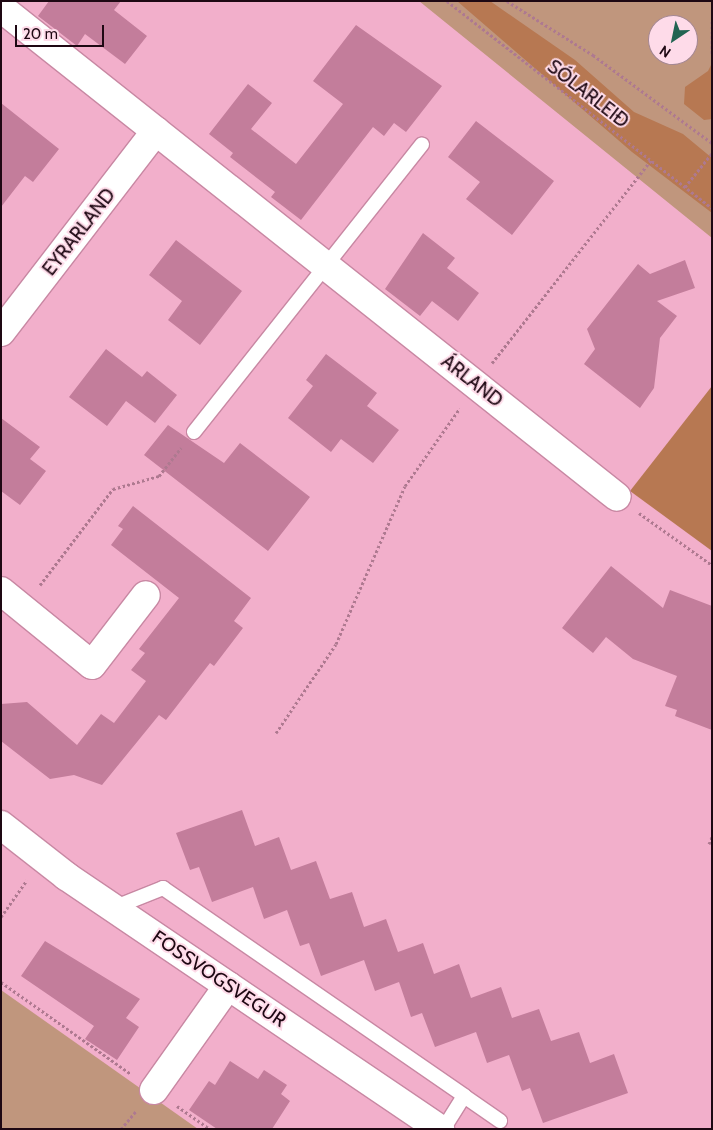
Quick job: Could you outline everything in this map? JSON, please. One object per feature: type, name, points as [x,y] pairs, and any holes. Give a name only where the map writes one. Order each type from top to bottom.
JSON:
[{"type":"street","name":"ÁRLAND","points":[[1,8],[617,497]]},
{"type":"street","name":"EYRARLAND","points":[[1,332],[156,131]]},
{"type":"street","points":[[1,591],[92,665],[146,595]]},
{"type":"street","name":"FOSSVOGSVEGUR","points":[[1,825],[42,858],[113,908],[441,1129]]},
{"type":"street","points":[[154,1090],[228,986]]},
{"type":"lane","points":[[194,432],[422,144]]},
{"type":"lane","points":[[113,908],[162,888],[500,1120]]},
{"type":"lane","points":[[441,1129],[464,1096]]},
{"type":"path","name":"SÓLARLEIÐ","points":[[446,1],[712,208]]},
{"type":"path","name":"SÓLARLEIÐ","points":[[507,1],[593,55],[712,143]]},
{"type":"path","points":[[712,21],[712,55]]},
{"type":"path","points":[[685,187],[712,153]]},
{"type":"path","points":[[488,368],[651,160]]},
{"type":"path","points":[[276,733],[316,678],[340,637],[384,527],[405,486],[467,400]]},
{"type":"path","points":[[22,608],[113,489],[159,476],[194,432]]},
{"type":"path","points":[[617,497],[712,565]]},
{"type":"path","points":[[709,844],[712,837]]},
{"type":"path","points":[[1,917],[42,858]]},
{"type":"path","points":[[1,982],[210,1129]]},
{"type":"shaded area","points":[[419,1],[712,1],[712,238]]},
{"type":"shaded area","points":[[457,1],[490,1],[575,60],[634,112],[683,134],[712,158],[712,213],[632,152]]},
{"type":"shaded area","points":[[712,63],[712,119],[704,120],[684,104],[685,87],[708,71]]},
{"type":"shaded area","points":[[712,386],[712,551],[630,491]]},
{"type":"shaded area","points":[[1,990],[198,1129],[1,1129]]},
{"type":"building","points":[[49,1],[121,1],[114,10],[147,36],[125,64],[85,34],[77,46],[38,16]]},
{"type":"building","points":[[356,25],[442,86],[406,132],[394,123],[384,136],[373,127],[301,220],[271,197],[275,192],[230,157],[233,153],[209,134],[248,84],[272,103],[251,129],[296,164],[343,104],[313,81]]},
{"type":"building","points":[[1,103],[59,149],[33,182],[25,176],[1,207]]},
{"type":"building","points":[[476,121],[554,181],[512,235],[466,199],[480,182],[448,157]]},
{"type":"building","points":[[423,233],[455,258],[447,268],[479,293],[458,321],[432,301],[420,316],[385,289]]},
{"type":"building","points":[[176,240],[242,291],[200,345],[168,320],[182,301],[149,275]]},
{"type":"building","points":[[685,260],[695,288],[657,301],[677,316],[660,338],[654,388],[640,408],[584,364],[595,349],[587,329],[638,264],[650,274]]},
{"type":"building","points":[[106,349],[142,377],[147,371],[177,395],[155,423],[126,401],[107,426],[69,397]]},
{"type":"building","points":[[326,354],[377,393],[367,406],[399,430],[373,463],[341,439],[331,452],[288,418],[313,386],[306,380]]},
{"type":"building","points":[[1,418],[40,447],[30,459],[46,471],[20,505],[1,491]]},
{"type":"building","points":[[168,425],[224,463],[240,443],[310,497],[268,551],[144,455]]},
{"type":"building","points":[[133,506],[251,598],[234,621],[243,628],[214,666],[210,663],[166,720],[159,715],[102,785],[74,775],[50,779],[1,741],[1,704],[27,702],[77,745],[101,714],[114,723],[146,681],[131,670],[145,653],[139,649],[179,598],[111,545],[123,529],[118,526]]},
{"type":"building","points":[[611,566],[663,608],[670,590],[712,606],[712,730],[675,716],[677,710],[665,706],[677,676],[633,659],[606,637],[593,653],[562,628]]},
{"type":"building","points":[[242,810],[255,846],[279,837],[291,870],[316,861],[330,899],[352,892],[364,927],[386,919],[398,952],[423,943],[434,974],[459,964],[471,998],[501,987],[512,1018],[539,1009],[551,1041],[579,1032],[590,1063],[614,1054],[628,1093],[543,1123],[530,1088],[522,1091],[509,1055],[487,1063],[476,1032],[435,1047],[422,1013],[411,1017],[399,982],[375,991],[364,960],[321,976],[309,943],[300,946],[287,910],[264,919],[253,887],[212,902],[199,867],[190,870],[176,833]]},
{"type":"building","points":[[45,941],[140,999],[126,1018],[139,1027],[117,1060],[85,1039],[94,1026],[21,976]]},
{"type":"building","points":[[230,1061],[258,1079],[264,1070],[287,1085],[281,1094],[290,1101],[272,1129],[217,1129],[189,1110],[209,1081],[215,1085]]}]
